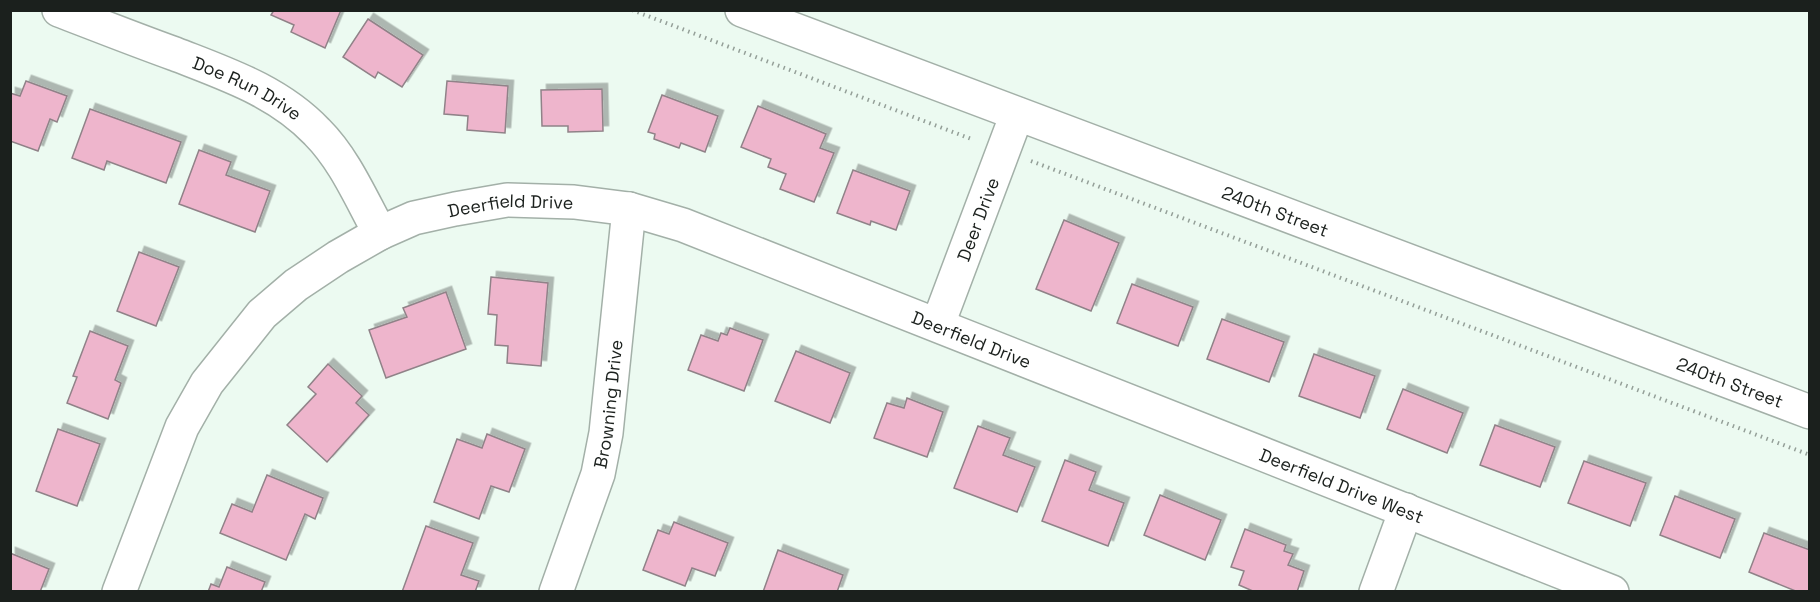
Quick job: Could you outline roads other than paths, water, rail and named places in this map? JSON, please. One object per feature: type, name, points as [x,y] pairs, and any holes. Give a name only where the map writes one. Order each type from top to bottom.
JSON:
[{"type":"street","name":"Doe Run Drive","points":[[59,10],[230,75],[261,89],[291,108],[318,132],[338,157],[380,233]]},
{"type":"street","name":"240th Street","points":[[742,10],[1809,412]]},
{"type":"street","name":"Deer Drive","points":[[938,324],[1017,114]]},
{"type":"street","name":"Deerfield Drive","points":[[119,591],[182,427],[207,383],[262,314],[296,285],[380,233],[414,218],[455,208],[507,200],[574,202],[629,209],[683,225],[1072,378]]},
{"type":"street","name":"Browning Drive","points":[[556,591],[598,474],[606,433],[629,209]]},
{"type":"street","name":"Deerfield Drive West","points":[[1072,378],[1612,591]]},
{"type":"street","points":[[1376,591],[1406,510]]}]
